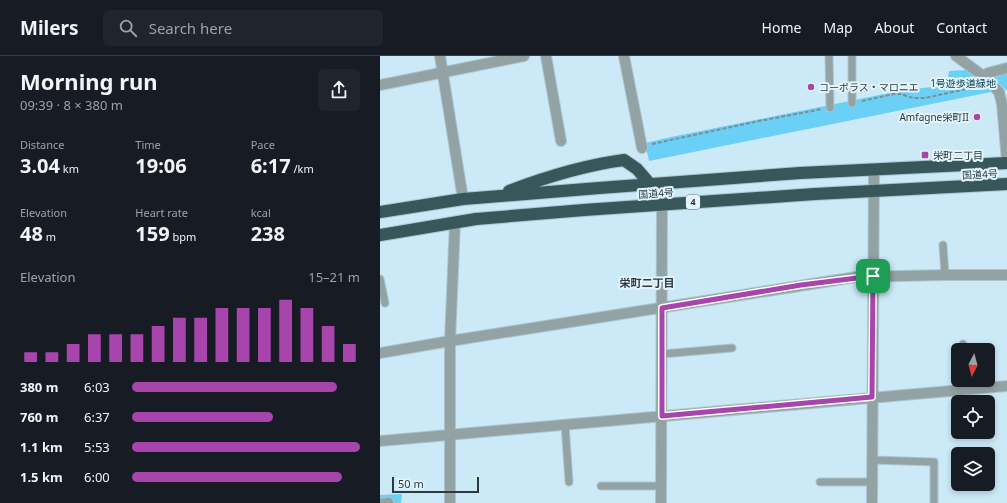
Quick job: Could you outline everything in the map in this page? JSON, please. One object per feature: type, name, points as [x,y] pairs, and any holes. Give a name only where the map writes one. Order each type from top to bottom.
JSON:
[{"type":"highway","points":[[497,196],[561,173],[607,162],[624,160],[637,169],[650,184]]},
{"type":"highway","name":"国道4号","points":[[380,212],[463,199],[497,196],[664,183],[1007,162]]},
{"type":"highway","name":"国道4号","points":[[380,235],[455,222],[491,218],[662,204],[1007,184]]},
{"type":"street","points":[[440,56],[463,199]]},
{"type":"street","points":[[380,85],[524,56]]},
{"type":"street","points":[[546,56],[561,140]]},
{"type":"street","points":[[624,56],[642,148]]},
{"type":"street","points":[[956,56],[983,76],[999,92],[1002,104],[1007,162]]},
{"type":"street","points":[[983,76],[988,73],[1007,68]]},
{"type":"street","points":[[872,503],[874,169]]},
{"type":"street","points":[[661,503],[662,204],[664,183]]},
{"type":"street","points":[[450,503],[450,341],[455,222]]},
{"type":"street","points":[[380,353],[801,285],[873,276],[1007,275]]},
{"type":"street","points":[[995,386],[1007,386]]},
{"type":"street","points":[[380,441],[872,397],[951,387]]},
{"type":"lane","points":[[829,56],[830,108]]},
{"type":"lane","points":[[852,56],[852,103]]},
{"type":"lane","points":[[943,245],[945,275]]},
{"type":"lane","points":[[380,279],[385,302]]},
{"type":"lane","points":[[662,354],[732,348]]},
{"type":"lane","points":[[565,424],[568,482]]},
{"type":"lane","points":[[872,460],[934,462],[934,503]]},
{"type":"lane","points":[[820,482],[872,482]]},
{"type":"lane","points":[[601,486],[662,486]]},
{"type":"lane","points":[[380,502],[389,501],[390,503]]},
{"type":"path","points":[[852,103],[894,94],[901,94],[913,98],[925,98],[992,84]]},
{"type":"path","points":[[642,148],[651,144],[759,121],[830,108]]},
{"type":"green space","name":"1号遊歩道緑地","points":[[966,70],[992,91],[649,161],[645,143],[899,91],[947,85],[949,71]]},
{"type":"green space","name":"1号遊歩道緑地","points":[[1007,70],[1007,90],[1006,90],[991,76]]},
{"type":"green space","points":[[402,494],[401,503],[380,503],[380,495]]},
{"type":"place","name":"コーポラス・マロニエ","points":[[811,87]]},
{"type":"place","name":"Amfagne栄町II","points":[[977,117]]},
{"type":"place","name":"栄町二丁目","points":[[925,155]]},
{"type":"district","name":"栄町二丁目","points":[[647,283]]},
{"type":"route","points":[[873,276],[872,397],[662,416],[662,308],[801,285],[873,276]]}]
